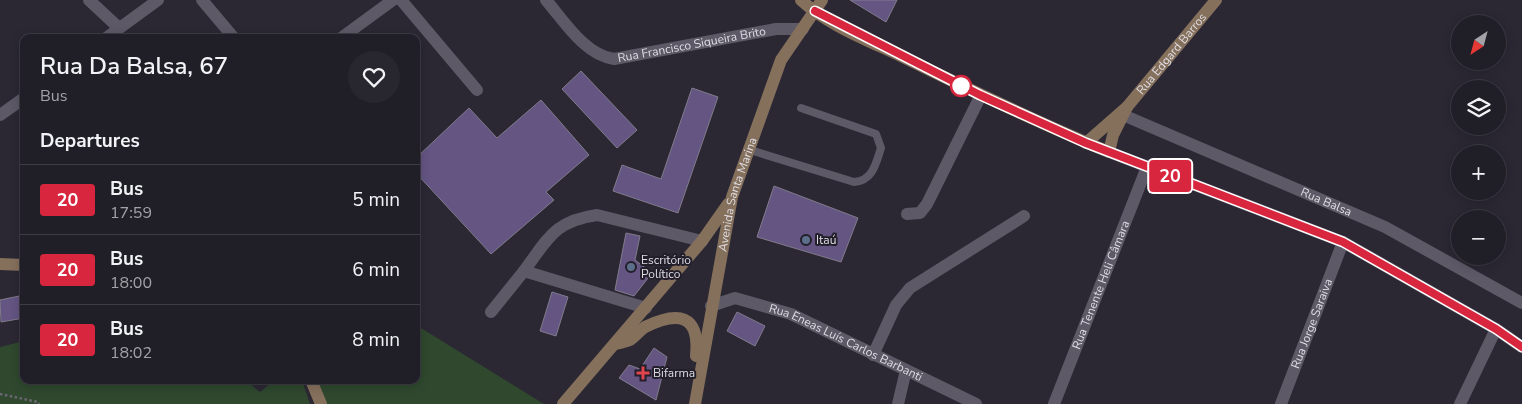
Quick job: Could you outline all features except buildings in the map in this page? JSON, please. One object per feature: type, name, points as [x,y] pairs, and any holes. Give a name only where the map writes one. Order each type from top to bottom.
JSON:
[{"type":"main road","points":[[801,0],[815,11],[980,95],[1110,152]]},
{"type":"main road","name":"Avenida Santa Marina","points":[[695,404],[732,197],[781,60],[822,0]]},
{"type":"main road","name":"Rua Edgard Barros","points":[[1086,143],[1125,111],[1216,0]]},
{"type":"main road","name":"Rua Edgard Barros","points":[[1110,152],[1114,135],[1125,111]]},
{"type":"main road","points":[[563,404],[702,241],[732,197]]},
{"type":"main road","points":[[2,265],[20,265]]},
{"type":"main road","points":[[615,344],[629,340],[643,328],[664,320],[681,317],[688,320],[694,328],[697,341],[695,361],[702,372]]},
{"type":"main road","points":[[314,384],[321,404]]},
{"type":"street","points":[[89,0],[119,28]]},
{"type":"street","points":[[111,34],[158,0]]},
{"type":"street","points":[[202,0],[231,34]]},
{"type":"street","points":[[346,34],[393,0]]},
{"type":"street","points":[[401,0],[477,90]]},
{"type":"street","name":"Rua Francisco Siqueira Brito","points":[[546,0],[588,47],[605,58],[614,59],[776,29],[803,29]]},
{"type":"street","points":[[907,214],[920,213],[928,204],[980,95]]},
{"type":"street","points":[[3,109],[20,100]]},
{"type":"street","name":"Rua Balsa","points":[[1125,111],[1385,227],[1522,303]]},
{"type":"street","points":[[1110,152],[1343,242],[1496,329],[1522,347]]},
{"type":"street","name":"Rua Tenente Heli Câmara","points":[[1054,404],[1147,167]]},
{"type":"street","points":[[491,312],[551,234],[566,223],[580,217],[597,215],[702,241]]},
{"type":"street","points":[[873,355],[896,304],[910,288],[1024,216]]},
{"type":"street","name":"Rua Jorge Saraiva","points":[[1281,404],[1343,242]]},
{"type":"street","points":[[524,271],[646,308]]},
{"type":"street","name":"Rua Eneas Luís Carlos Barbanti","points":[[711,306],[735,298],[791,314],[976,404]]},
{"type":"street","points":[[1460,404],[1496,329]]},
{"type":"street","points":[[898,404],[906,370]]},
{"type":"lane","points":[[750,150],[854,182],[862,182],[868,177],[881,148],[876,134],[801,108]]},
{"type":"path","points":[[0,394],[38,402],[39,404]]},
{"type":"green space","points":[[420,327],[544,404],[321,404],[312,384],[420,384]]},
{"type":"green space","points":[[20,342],[20,384],[250,384],[260,392],[270,384],[303,384],[310,404],[0,404],[0,347]]},
{"type":"bus line","name":"20","points":[[815,11],[846,29],[980,95],[1086,143],[1343,242],[1496,329],[1522,347]]},
{"type":"place","name":"Itaú","points":[[806,240]]},
{"type":"place","name":"Escritório Político","points":[[631,267]]},
{"type":"place","name":"Bifarma","points":[[643,373]]}]
